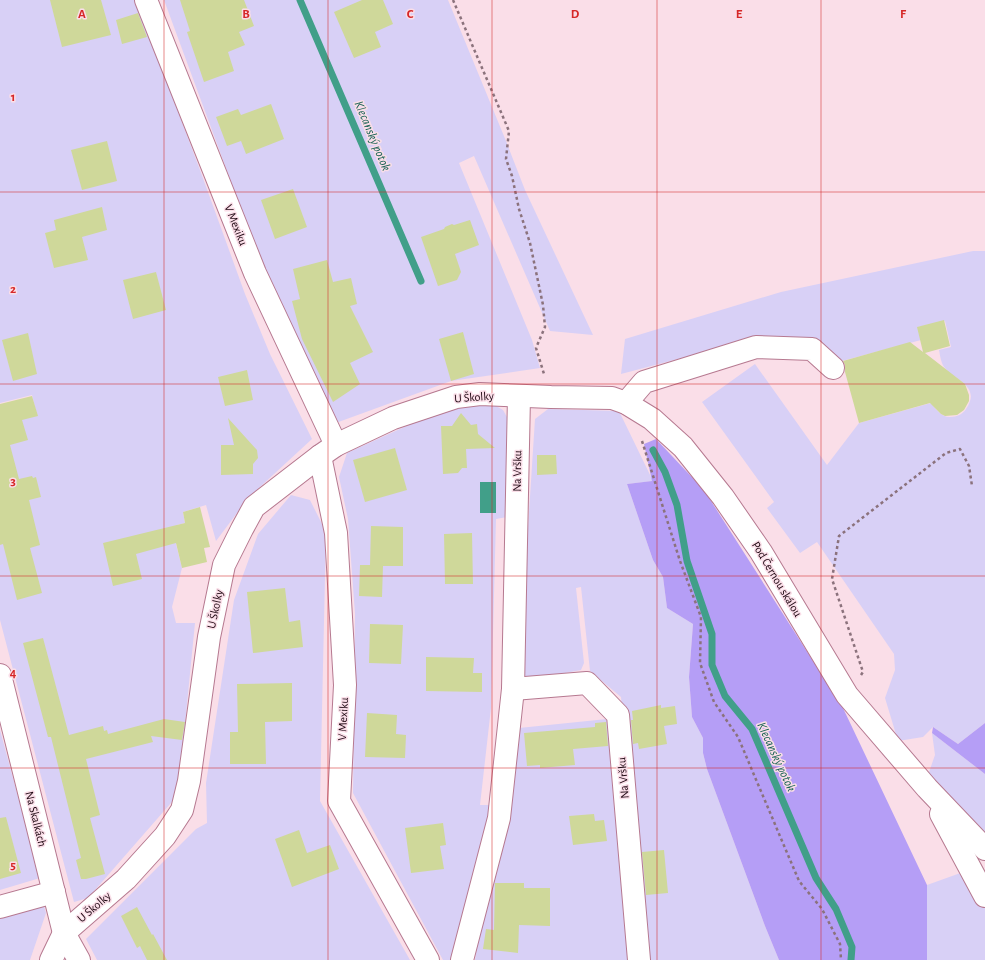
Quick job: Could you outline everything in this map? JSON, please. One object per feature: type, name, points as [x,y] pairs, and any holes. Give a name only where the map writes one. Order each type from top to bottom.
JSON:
[{"type":"street","name":"V Mexiku","points":[[146,0],[328,451],[336,533],[345,677],[339,801],[428,960]]},
{"type":"street","points":[[631,406],[644,382],[756,346],[812,349],[832,368]]},
{"type":"street","name":"U Školky","points":[[51,960],[64,933],[126,879],[165,836],[182,810],[189,780],[209,637],[224,565],[254,507],[328,451],[393,418],[456,397],[480,394],[519,396]]},
{"type":"street","name":"Pod Černou skálou","points":[[519,396],[612,398],[631,406],[652,419],[683,447],[723,496],[761,552],[847,695],[927,788],[985,849]]},
{"type":"street","name":"Na Vršku","points":[[462,960],[499,818],[513,689],[519,396]]},
{"type":"street","name":"Na Skalkách","points":[[1,682],[64,933],[79,960]]},
{"type":"street","name":"Na Vršku","points":[[513,689],[587,683],[618,715],[639,960]]},
{"type":"street","points":[[927,788],[985,896]]},
{"type":"street","points":[[0,907],[54,892]]},
{"type":"path","points":[[453,0],[509,131],[506,159],[530,243],[544,305],[545,327],[536,348],[551,397]]},
{"type":"path","points":[[631,406],[680,560],[701,617],[700,663],[714,702],[738,737],[799,881],[822,909],[840,944],[841,960]]},
{"type":"path","points":[[847,695],[863,672],[832,579],[839,536],[946,453],[960,449],[969,466],[972,486]]},
{"type":"shaded area","points":[[0,0],[136,0],[245,294],[270,354],[312,439],[249,497],[216,541],[206,505],[183,512],[185,523],[177,525],[181,542],[176,544],[182,568],[172,607],[176,623],[195,623],[178,795],[88,898],[74,902],[0,620],[0,425],[37,415],[32,395],[0,403]]},
{"type":"shaded area","points":[[164,0],[448,0],[525,190],[593,335],[550,331],[474,156],[459,163],[532,340],[540,368],[451,381],[333,424],[269,285]]},
{"type":"shaded area","points":[[973,251],[985,251],[985,723],[958,744],[933,727],[923,737],[898,741],[885,698],[895,670],[894,654],[817,542],[800,553],[767,508],[774,502],[702,402],[755,364],[827,465],[859,423],[931,403],[939,412],[947,417],[957,416],[965,411],[970,401],[971,395],[969,389],[945,368],[940,357],[939,350],[951,347],[945,321],[918,327],[921,340],[842,361],[816,345],[750,340],[621,374],[625,339],[781,292]]},
{"type":"shaded area","points":[[491,403],[503,410],[507,417],[507,517],[496,519],[491,708],[480,805],[491,805],[456,960],[443,960],[353,793],[355,614],[348,519],[339,477],[347,453],[424,418],[457,406]]},
{"type":"shaded area","points":[[548,409],[619,411],[653,481],[627,484],[653,560],[663,577],[667,608],[693,624],[689,677],[692,717],[703,738],[703,753],[707,769],[779,960],[645,960],[621,697],[590,671],[581,587],[576,588],[584,663],[581,670],[534,679],[525,676],[524,590],[535,419]]},
{"type":"shaded area","points":[[656,439],[704,490],[843,708],[927,885],[927,960],[779,960],[707,769],[703,753],[703,738],[692,717],[689,677],[693,624],[667,608],[663,577],[653,560],[627,484],[652,481],[644,444]]},
{"type":"shaded area","points":[[480,482],[496,482],[496,513],[480,513]]},
{"type":"shaded area","points":[[291,495],[310,500],[326,532],[320,801],[410,960],[97,960],[86,939],[196,829],[207,823],[206,783],[234,600],[258,534]]},
{"type":"shaded area","points":[[607,719],[611,723],[632,960],[475,960],[519,728]]},
{"type":"shaded area","points":[[985,723],[985,774],[932,733],[933,727],[958,744]]},
{"type":"shaded area","points":[[0,730],[40,878],[0,890]]},
{"type":"shaded area","points":[[932,733],[985,774],[985,838],[928,775],[935,755]]},
{"type":"shaded area","points":[[966,871],[985,907],[985,960],[927,960],[927,885]]},
{"type":"shaded area","points":[[44,906],[46,913],[30,960],[0,960],[0,918]]},
{"type":"building","points":[[50,0],[101,0],[111,35],[62,47]]},
{"type":"building","points":[[180,0],[244,0],[254,26],[239,32],[245,45],[228,52],[234,71],[204,82],[187,32],[190,31]]},
{"type":"building","points":[[362,0],[383,0],[393,24],[375,32],[381,47],[354,58],[334,12]]},
{"type":"building","points":[[138,13],[147,37],[122,44],[116,20]]},
{"type":"building","points":[[271,104],[284,139],[246,154],[241,141],[227,146],[216,117],[238,109],[241,115]]},
{"type":"building","points":[[107,141],[117,181],[82,190],[71,150]]},
{"type":"building","points":[[293,189],[307,227],[275,239],[261,200]]},
{"type":"building","points":[[102,207],[107,230],[82,237],[88,260],[54,268],[45,233],[56,230],[54,220]]},
{"type":"building","points":[[470,220],[479,245],[455,254],[461,272],[457,280],[438,286],[421,237],[444,229],[452,224],[454,225]]},
{"type":"building","points":[[327,260],[333,282],[351,278],[357,304],[350,306],[373,352],[350,363],[360,384],[333,402],[302,339],[292,301],[300,299],[293,269]]},
{"type":"building","points":[[156,272],[166,310],[133,319],[123,280]]},
{"type":"building","points":[[944,320],[950,346],[925,353],[965,384],[969,395],[969,401],[964,410],[957,415],[945,416],[930,403],[859,423],[843,361],[910,342],[923,352],[917,327]]},
{"type":"building","points":[[463,332],[474,374],[451,381],[439,339]]},
{"type":"building","points":[[28,333],[37,374],[13,381],[2,340]]},
{"type":"building","points":[[247,370],[253,400],[225,406],[218,377]]},
{"type":"building","points":[[32,396],[38,416],[22,420],[28,440],[10,445],[19,479],[32,476],[33,478],[36,477],[41,497],[29,500],[40,545],[30,548],[42,593],[17,600],[3,544],[0,545],[0,404]]},
{"type":"building","points":[[461,413],[471,425],[477,424],[478,434],[495,448],[466,449],[467,468],[462,468],[458,473],[443,474],[441,426],[452,426]]},
{"type":"building","points":[[228,418],[257,450],[258,458],[253,464],[253,474],[221,475],[221,445],[234,445]]},
{"type":"building","points":[[395,448],[407,490],[365,502],[353,460]]},
{"type":"building","points":[[537,455],[556,455],[557,474],[537,475]]},
{"type":"building","points":[[200,507],[210,547],[204,548],[207,562],[182,568],[176,543],[136,554],[142,579],[113,586],[103,543],[185,523],[183,512]]},
{"type":"building","points":[[371,526],[403,527],[403,566],[383,566],[382,597],[359,596],[360,565],[370,565]]},
{"type":"building","points":[[472,533],[473,584],[445,584],[444,534]]},
{"type":"building","points":[[285,588],[289,622],[300,620],[303,647],[253,653],[247,592]]},
{"type":"building","points":[[370,624],[403,625],[401,664],[369,663]]},
{"type":"building","points":[[43,638],[69,735],[103,726],[104,731],[107,730],[108,734],[164,719],[185,722],[182,740],[151,736],[153,742],[86,759],[100,815],[90,818],[105,874],[86,879],[81,879],[76,860],[81,858],[51,737],[48,737],[23,643]]},
{"type":"building","points":[[426,657],[474,658],[473,673],[482,673],[482,692],[426,691]]},
{"type":"building","points":[[292,683],[292,721],[265,722],[266,764],[230,764],[230,732],[238,732],[237,684]]},
{"type":"building","points":[[661,705],[661,708],[675,706],[677,724],[664,726],[667,744],[639,749],[638,743],[633,744],[631,720],[633,720],[632,711]]},
{"type":"building","points":[[367,713],[397,715],[396,734],[406,735],[405,758],[365,757]]},
{"type":"building","points":[[606,722],[608,746],[573,749],[575,765],[540,768],[540,765],[527,766],[524,733],[595,727],[595,723]]},
{"type":"building","points":[[594,814],[595,821],[604,820],[607,841],[573,845],[569,816]]},
{"type":"building","points":[[6,817],[21,873],[0,879],[0,818]]},
{"type":"building","points":[[443,823],[446,845],[440,846],[444,869],[411,873],[405,828]]},
{"type":"building","points":[[299,830],[307,853],[330,845],[339,869],[292,887],[275,839]]},
{"type":"building","points":[[664,850],[668,893],[646,895],[642,852]]},
{"type":"building","points":[[495,883],[524,883],[524,888],[550,888],[550,926],[519,925],[518,953],[483,949],[486,929],[494,930]]},
{"type":"building","points":[[137,907],[167,960],[147,960],[140,946],[137,948],[121,916]]},
{"type":"waterway","name":"Klecanský potok","points":[[300,0],[421,281]]},
{"type":"waterway","name":"Klecanský potok","points":[[653,450],[665,472],[677,505],[687,561],[712,634],[712,665],[725,696],[752,729],[816,878],[836,909],[852,947],[851,960]]}]
